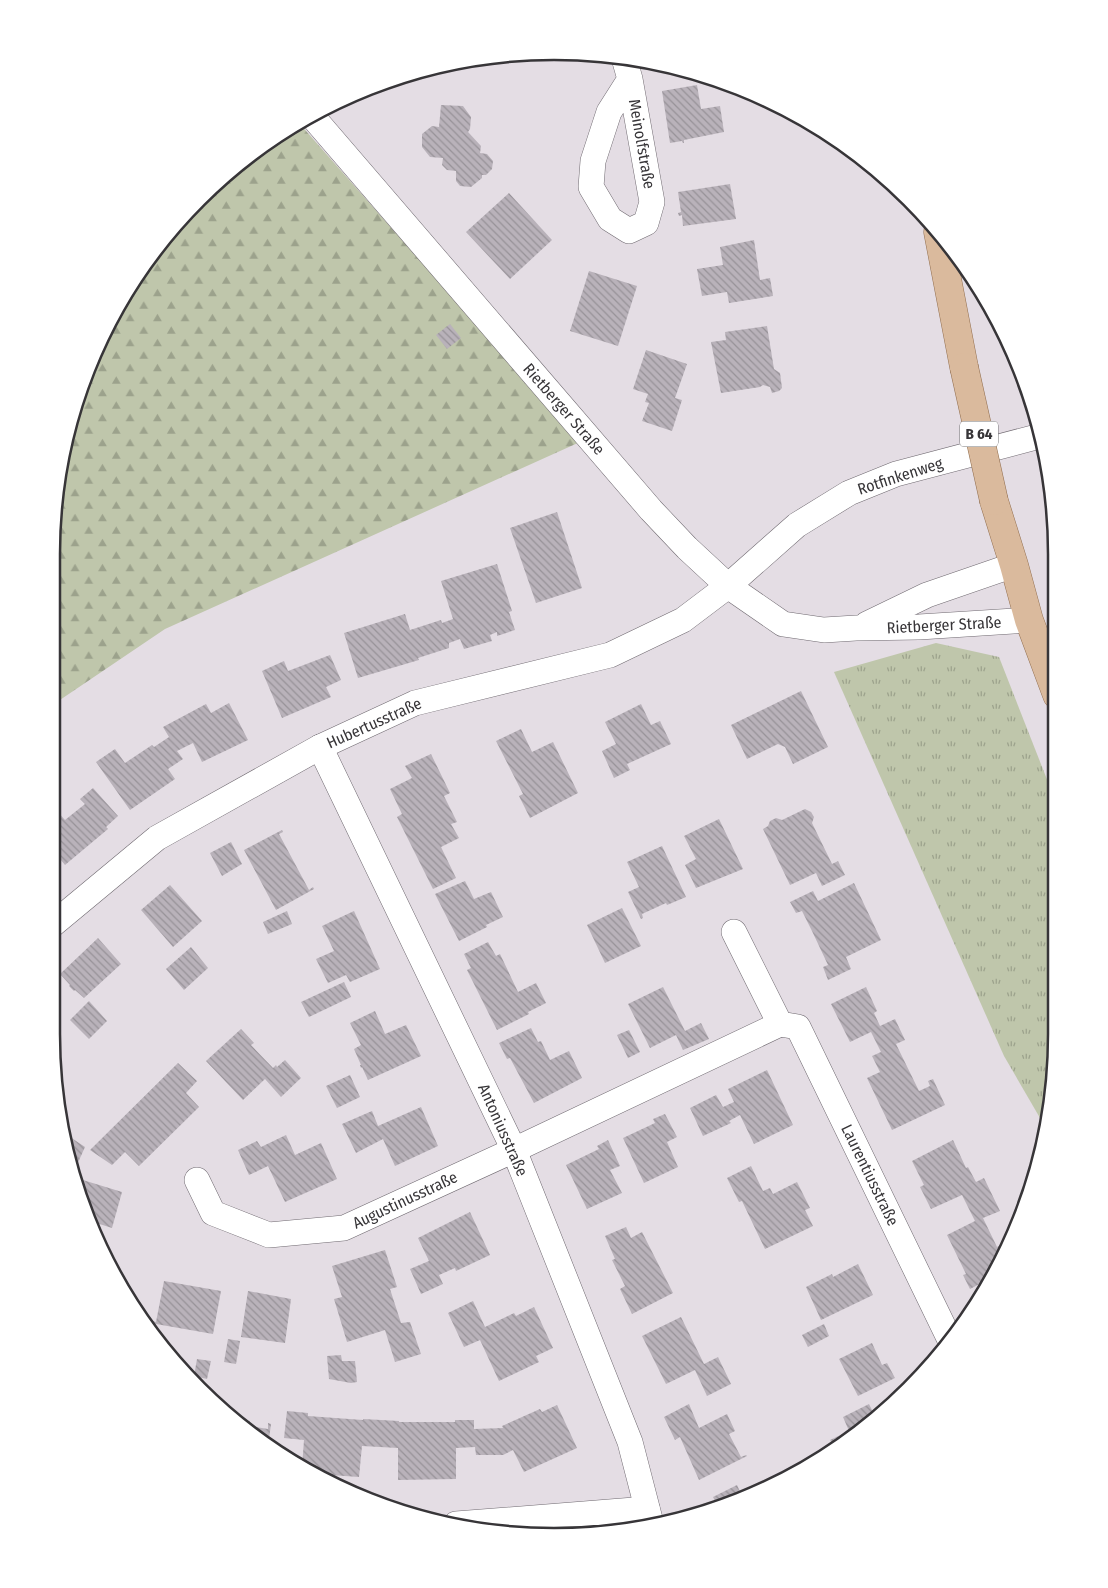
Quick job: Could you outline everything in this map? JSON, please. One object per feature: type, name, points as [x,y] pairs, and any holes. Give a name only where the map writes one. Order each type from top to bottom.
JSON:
[{"type":"main road","name":"B 64","points":[[941,247],[964,367],[994,501],[1029,620],[1048,671]]},
{"type":"street","name":"Meinolfstraße","points":[[627,69],[652,202],[646,223],[629,230],[610,218],[591,187],[593,161],[608,112],[627,69]]},
{"type":"street","name":"Rietberger Straße","points":[[316,121],[652,510],[687,548],[728,586],[783,624],[824,630],[919,627],[1029,620]]},
{"type":"street","name":"Rotfinkenweg","points":[[728,586],[797,525],[849,493],[896,474],[1034,438]]},
{"type":"street","name":"Rietberger Straße","points":[[860,628],[927,595],[1014,565]]},
{"type":"street","name":"Hubertusstraße","points":[[60,919],[157,838],[320,747],[415,703],[610,655],[683,620],[728,586]]},
{"type":"street","name":"Antoniusstraße","points":[[320,747],[514,1150],[630,1442],[649,1518]]},
{"type":"street","points":[[514,1150],[780,1024],[734,932]]},
{"type":"street","name":"Laurentiusstraße","points":[[780,1024],[798,1027],[947,1334]]},
{"type":"street","name":"Augustinusstraße","points":[[197,1180],[212,1213],[269,1235],[344,1228],[514,1150]]},
{"type":"street","points":[[484,1523],[649,1518]]},
{"type":"green space","points":[[304,128],[580,442],[165,629],[60,700],[61,522],[69,458],[77,426],[86,395],[111,336],[126,307],[162,253],[183,228],[228,183],[253,162]]},
{"type":"green space","points":[[936,643],[999,657],[1048,782],[1048,1034],[1047,1066],[1041,1119],[1004,1056],[834,672]]},
{"type":"building","points":[[697,85],[701,109],[720,106],[724,132],[684,140],[684,143],[682,141],[670,143],[662,91]]},
{"type":"building","points":[[441,105],[463,106],[471,117],[468,132],[481,146],[480,153],[487,154],[493,161],[492,169],[486,175],[482,175],[482,178],[471,187],[460,186],[456,181],[456,171],[447,170],[442,165],[443,158],[430,157],[422,147],[422,134],[432,126],[439,127]]},
{"type":"building","points":[[730,184],[736,219],[683,226],[682,215],[679,216],[678,213],[681,212],[678,192]]},
{"type":"building","points":[[509,193],[552,240],[510,279],[466,232]]},
{"type":"building","points":[[754,240],[760,280],[770,278],[773,296],[729,303],[727,292],[702,296],[697,269],[723,265],[720,247]]},
{"type":"building","points":[[589,271],[637,286],[618,346],[570,331]]},
{"type":"building","points":[[450,324],[461,338],[447,349],[436,335]]},
{"type":"building","points":[[767,326],[774,369],[780,373],[782,388],[772,393],[770,387],[763,385],[721,393],[711,342],[726,340],[725,332]]},
{"type":"building","points":[[646,350],[687,364],[675,398],[682,400],[672,431],[642,421],[649,403],[645,402],[648,394],[633,389]]},
{"type":"building","points":[[557,512],[582,588],[536,603],[510,528]]},
{"type":"building","points":[[497,564],[512,611],[509,612],[515,630],[497,636],[497,632],[490,635],[492,641],[464,649],[460,639],[449,643],[449,648],[418,658],[419,660],[358,678],[344,633],[405,614],[410,630],[441,620],[442,623],[453,619],[441,581]]},
{"type":"building","points":[[330,655],[341,680],[326,687],[331,697],[282,718],[262,671],[284,661],[288,671]]},
{"type":"building","points":[[801,691],[828,747],[793,764],[785,747],[778,744],[747,759],[731,725]]},
{"type":"building","points":[[229,703],[248,740],[202,762],[193,743],[177,751],[183,759],[168,769],[175,779],[130,810],[96,762],[115,749],[125,763],[152,745],[154,747],[169,737],[163,727],[206,704],[211,713]]},
{"type":"building","points":[[641,704],[651,725],[660,721],[671,744],[627,764],[630,770],[614,778],[602,751],[616,744],[605,722]]},
{"type":"building","points":[[521,729],[532,752],[553,742],[578,793],[530,818],[519,796],[523,794],[496,741]]},
{"type":"building","points":[[431,754],[450,793],[444,796],[457,822],[451,824],[459,838],[441,847],[456,878],[433,889],[397,817],[402,814],[390,789],[412,778],[405,766]]},
{"type":"building","points":[[93,788],[118,816],[106,827],[108,829],[65,865],[60,859],[60,814],[65,820],[85,804],[80,799]]},
{"type":"building","points":[[805,809],[811,812],[814,817],[812,823],[832,864],[838,861],[845,875],[822,886],[816,873],[790,885],[763,829],[768,826],[770,821],[776,818],[782,820]]},
{"type":"building","points":[[719,819],[743,869],[696,888],[685,865],[696,859],[684,836]]},
{"type":"building","points":[[282,830],[283,832],[279,834],[309,890],[313,887],[314,889],[276,910],[244,850]]},
{"type":"building","points":[[231,842],[242,864],[222,876],[210,853]]},
{"type":"building","points":[[662,846],[686,897],[667,905],[666,903],[642,914],[643,918],[641,919],[628,892],[639,887],[627,862]]},
{"type":"building","points":[[465,881],[474,899],[491,892],[503,917],[459,941],[435,894]]},
{"type":"building","points":[[854,883],[881,940],[846,957],[851,969],[828,980],[823,967],[828,965],[812,931],[802,911],[796,913],[790,902],[813,891],[818,901]]},
{"type":"building","points":[[170,885],[202,921],[173,947],[141,910]]},
{"type":"building","points":[[622,908],[641,946],[605,963],[587,925]]},
{"type":"building","points":[[287,911],[292,924],[268,934],[263,922]]},
{"type":"building","points":[[354,911],[380,969],[350,982],[346,975],[328,983],[316,959],[334,951],[322,926]]},
{"type":"building","points":[[98,938],[121,964],[84,998],[69,986],[60,974]]},
{"type":"building","points":[[488,942],[496,956],[500,954],[518,992],[536,983],[546,1003],[497,1030],[467,970],[471,968],[464,954]]},
{"type":"building","points":[[191,947],[208,968],[184,990],[166,969]]},
{"type":"building","points":[[344,982],[351,997],[309,1017],[301,1002]]},
{"type":"building","points":[[663,987],[685,1031],[701,1023],[709,1039],[683,1050],[676,1035],[650,1048],[628,1004]]},
{"type":"building","points":[[866,987],[877,1011],[874,1013],[880,1026],[895,1019],[905,1040],[896,1044],[919,1091],[930,1086],[928,1081],[933,1079],[945,1105],[892,1130],[867,1078],[880,1072],[872,1056],[881,1052],[871,1032],[850,1042],[831,1004]]},
{"type":"building","points":[[89,1001],[107,1021],[89,1039],[70,1020]]},
{"type":"building","points":[[375,1011],[385,1034],[406,1025],[421,1056],[368,1080],[354,1049],[361,1045],[350,1023]]},
{"type":"building","points":[[531,1028],[538,1042],[541,1041],[550,1060],[569,1051],[582,1078],[534,1103],[510,1058],[507,1059],[499,1043]]},
{"type":"building","points":[[241,1029],[254,1043],[251,1045],[273,1068],[285,1060],[301,1078],[281,1097],[265,1079],[243,1100],[206,1061]]},
{"type":"building","points":[[629,1030],[640,1052],[628,1058],[617,1035]]},
{"type":"building","points":[[178,1063],[197,1081],[186,1093],[199,1107],[139,1166],[125,1152],[112,1165],[90,1150]]},
{"type":"building","points":[[767,1070],[793,1125],[754,1144],[740,1115],[729,1121],[731,1123],[703,1136],[690,1108],[716,1095],[723,1107],[734,1102],[728,1089]]},
{"type":"building","points":[[350,1075],[360,1097],[337,1108],[326,1086]]},
{"type":"building","points":[[421,1107],[438,1146],[395,1166],[383,1139],[356,1153],[342,1124],[372,1111],[378,1126]]},
{"type":"building","points":[[665,1114],[677,1137],[667,1142],[678,1167],[644,1183],[623,1138],[655,1123],[653,1119]]},
{"type":"building","points":[[286,1135],[295,1155],[321,1143],[337,1179],[285,1202],[268,1166],[249,1175],[238,1150],[257,1141],[261,1147]]},
{"type":"building","points":[[71,1138],[85,1147],[78,1164]]},
{"type":"building","points":[[608,1140],[620,1166],[610,1170],[622,1193],[587,1209],[566,1165],[599,1149],[597,1146]]},
{"type":"building","points":[[953,1140],[966,1168],[968,1167],[976,1182],[984,1178],[1000,1211],[983,1218],[997,1247],[1000,1246],[980,1284],[970,1289],[963,1275],[966,1274],[947,1235],[975,1221],[962,1195],[931,1209],[920,1187],[924,1185],[912,1161]]},
{"type":"building","points":[[751,1166],[763,1191],[770,1188],[773,1194],[797,1182],[810,1208],[805,1210],[813,1226],[765,1249],[742,1201],[739,1202],[727,1178]]},
{"type":"building","points":[[82,1180],[122,1192],[112,1228],[98,1224]]},
{"type":"building","points":[[470,1212],[490,1255],[456,1271],[455,1268],[439,1275],[443,1284],[421,1294],[410,1269],[429,1261],[418,1238]]},
{"type":"building","points":[[626,1227],[631,1238],[642,1232],[673,1293],[632,1314],[620,1289],[625,1286],[612,1260],[615,1259],[605,1236]]},
{"type":"building","points":[[385,1250],[397,1287],[390,1289],[401,1323],[410,1322],[421,1354],[395,1362],[385,1330],[347,1342],[334,1299],[342,1297],[332,1266]]},
{"type":"building","points":[[858,1264],[873,1295],[821,1320],[806,1287],[832,1274],[833,1277]]},
{"type":"building","points":[[164,1281],[221,1291],[213,1334],[156,1324],[155,1326],[152,1321],[156,1322]]},
{"type":"building","points":[[248,1291],[291,1299],[285,1343],[241,1337]]},
{"type":"building","points":[[473,1301],[485,1327],[514,1313],[516,1316],[534,1307],[553,1348],[536,1356],[539,1362],[499,1381],[480,1340],[464,1347],[448,1313]]},
{"type":"building","points":[[681,1317],[704,1364],[718,1357],[731,1384],[707,1396],[695,1370],[666,1384],[642,1336]]},
{"type":"building","points":[[824,1324],[829,1336],[808,1347],[802,1335]]},
{"type":"building","points":[[228,1339],[240,1341],[236,1364],[224,1362]]},
{"type":"building","points":[[872,1343],[882,1365],[887,1363],[895,1378],[858,1396],[839,1359]]},
{"type":"building","points":[[341,1355],[342,1361],[355,1361],[357,1382],[351,1383],[329,1379],[327,1356]]},
{"type":"building","points":[[197,1359],[211,1361],[207,1379],[200,1377],[195,1372]]},
{"type":"building","points":[[689,1404],[699,1428],[727,1414],[735,1431],[729,1434],[741,1457],[747,1456],[699,1480],[680,1437],[675,1440],[664,1417]]},
{"type":"building","points":[[869,1404],[873,1411],[849,1430],[843,1417]]},
{"type":"building","points":[[557,1405],[577,1448],[524,1472],[513,1450],[503,1455],[476,1455],[475,1447],[456,1448],[456,1479],[398,1480],[398,1448],[362,1446],[359,1477],[332,1475],[303,1459],[304,1440],[284,1438],[287,1411],[308,1413],[308,1416],[399,1422],[474,1420],[474,1429],[503,1428],[502,1426],[540,1409],[542,1412]]},
{"type":"building","points":[[268,1423],[271,1424],[269,1437],[254,1427],[268,1429]]},
{"type":"building","points":[[846,1433],[831,1443],[830,1440]]},
{"type":"building","points":[[737,1485],[740,1491],[715,1501],[713,1497]]}]
